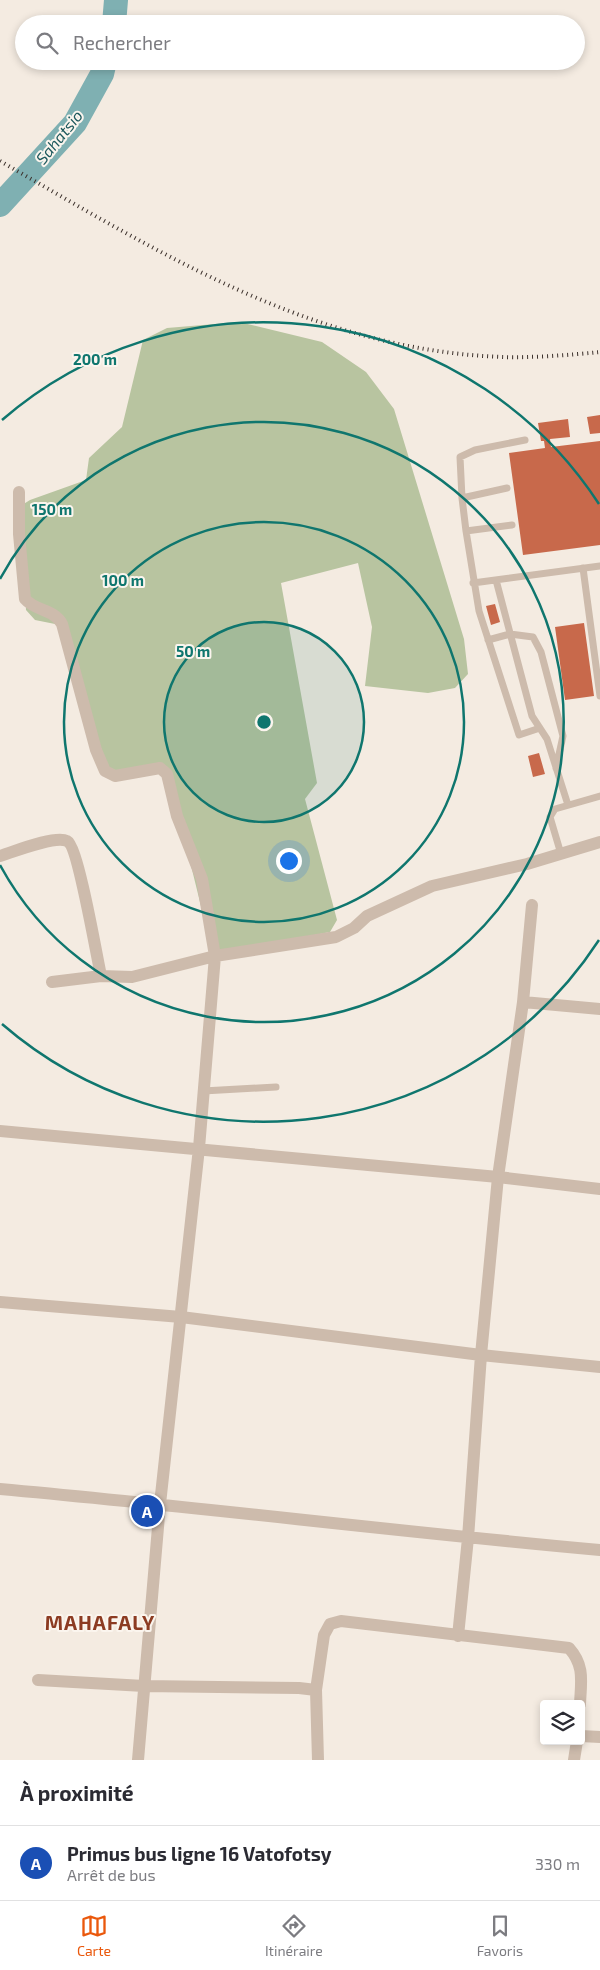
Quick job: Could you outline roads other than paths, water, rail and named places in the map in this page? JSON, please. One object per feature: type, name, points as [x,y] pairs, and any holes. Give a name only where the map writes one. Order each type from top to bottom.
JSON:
[{"type":"street","points":[[19,492],[19,534],[25,599],[29,604],[54,614],[62,624],[96,750],[105,772],[115,776],[160,768],[167,774],[177,816],[202,880],[215,956],[199,1148],[160,1504],[138,1760]]},
{"type":"street","points":[[0,856],[48,842],[61,840],[71,844],[78,865],[101,976]]},
{"type":"street","points":[[52,982],[101,976],[132,977],[215,956],[336,937],[354,928],[367,916],[432,886],[561,854],[600,842]]},
{"type":"street","points":[[458,1636],[498,1178],[523,1002],[532,905]]},
{"type":"street","points":[[523,1002],[600,1009]]},
{"type":"street","points":[[0,1130],[199,1148],[600,1189]]},
{"type":"street","points":[[0,1302],[181,1317],[481,1356],[600,1367]]},
{"type":"street","points":[[0,1489],[600,1550]]},
{"type":"street","points":[[318,1760],[316,1690],[324,1634],[330,1624],[341,1621],[569,1648],[582,1670],[580,1700]]},
{"type":"street","points":[[38,1680],[144,1686],[299,1688],[316,1690]]},
{"type":"street","points":[[585,1736],[600,1738]]},
{"type":"street","points":[[574,1760],[576,1745]]},
{"type":"lane","points":[[525,440],[476,450],[460,457],[462,498],[478,611],[519,735],[540,728]]},
{"type":"lane","points":[[462,498],[507,488]]},
{"type":"lane","points":[[466,531],[512,525]]},
{"type":"lane","points":[[473,584],[600,566]]},
{"type":"lane","points":[[583,568],[600,696]]},
{"type":"lane","points":[[496,580],[532,716],[547,739],[568,805]]},
{"type":"lane","points":[[488,640],[510,634],[533,637],[541,652],[563,736],[556,768]]},
{"type":"lane","points":[[561,854],[550,817],[555,809],[600,796]]},
{"type":"lane","points":[[203,1091],[276,1087]]},
{"type":"waterway","name":"Sahatsio","points":[[115,15],[116,0]]},
{"type":"waterway","name":"Sahatsio","points":[[0,205],[75,123],[103,70]]},
{"type":"railway","points":[[0,161],[179,261],[240,290],[302,316],[366,336],[433,350],[502,357],[600,352]]},
{"type":"place","name":"Primus bus ligne 16 Vatofotsy","points":[[147,1511]]},
{"type":"district","name":"MAHAFALY","points":[[100,1623]]}]
